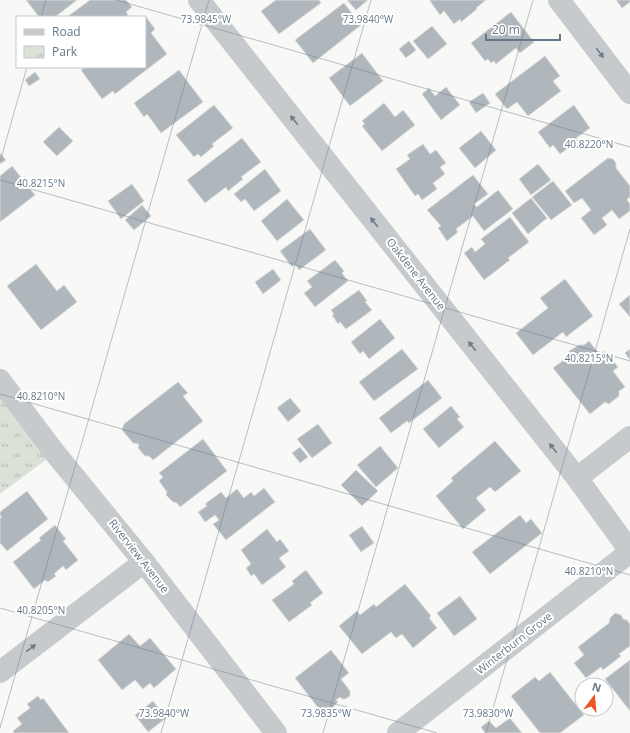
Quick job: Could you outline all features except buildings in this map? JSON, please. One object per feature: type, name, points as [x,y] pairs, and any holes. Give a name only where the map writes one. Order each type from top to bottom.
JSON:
[{"type":"street","name":"Oakdene Avenue","points":[[199,0],[577,478],[630,552]]},
{"type":"street","points":[[559,0],[630,93]]},
{"type":"street","name":"Riverview Avenue","points":[[0,380],[56,453],[144,562],[276,733]]},
{"type":"street","points":[[577,478],[630,437]]},
{"type":"street","name":"Winterburn Grove","points":[[398,733],[630,552]]},
{"type":"street","points":[[0,672],[144,562]]},
{"type":"green space","points":[[0,380],[55,453],[0,494]]}]
